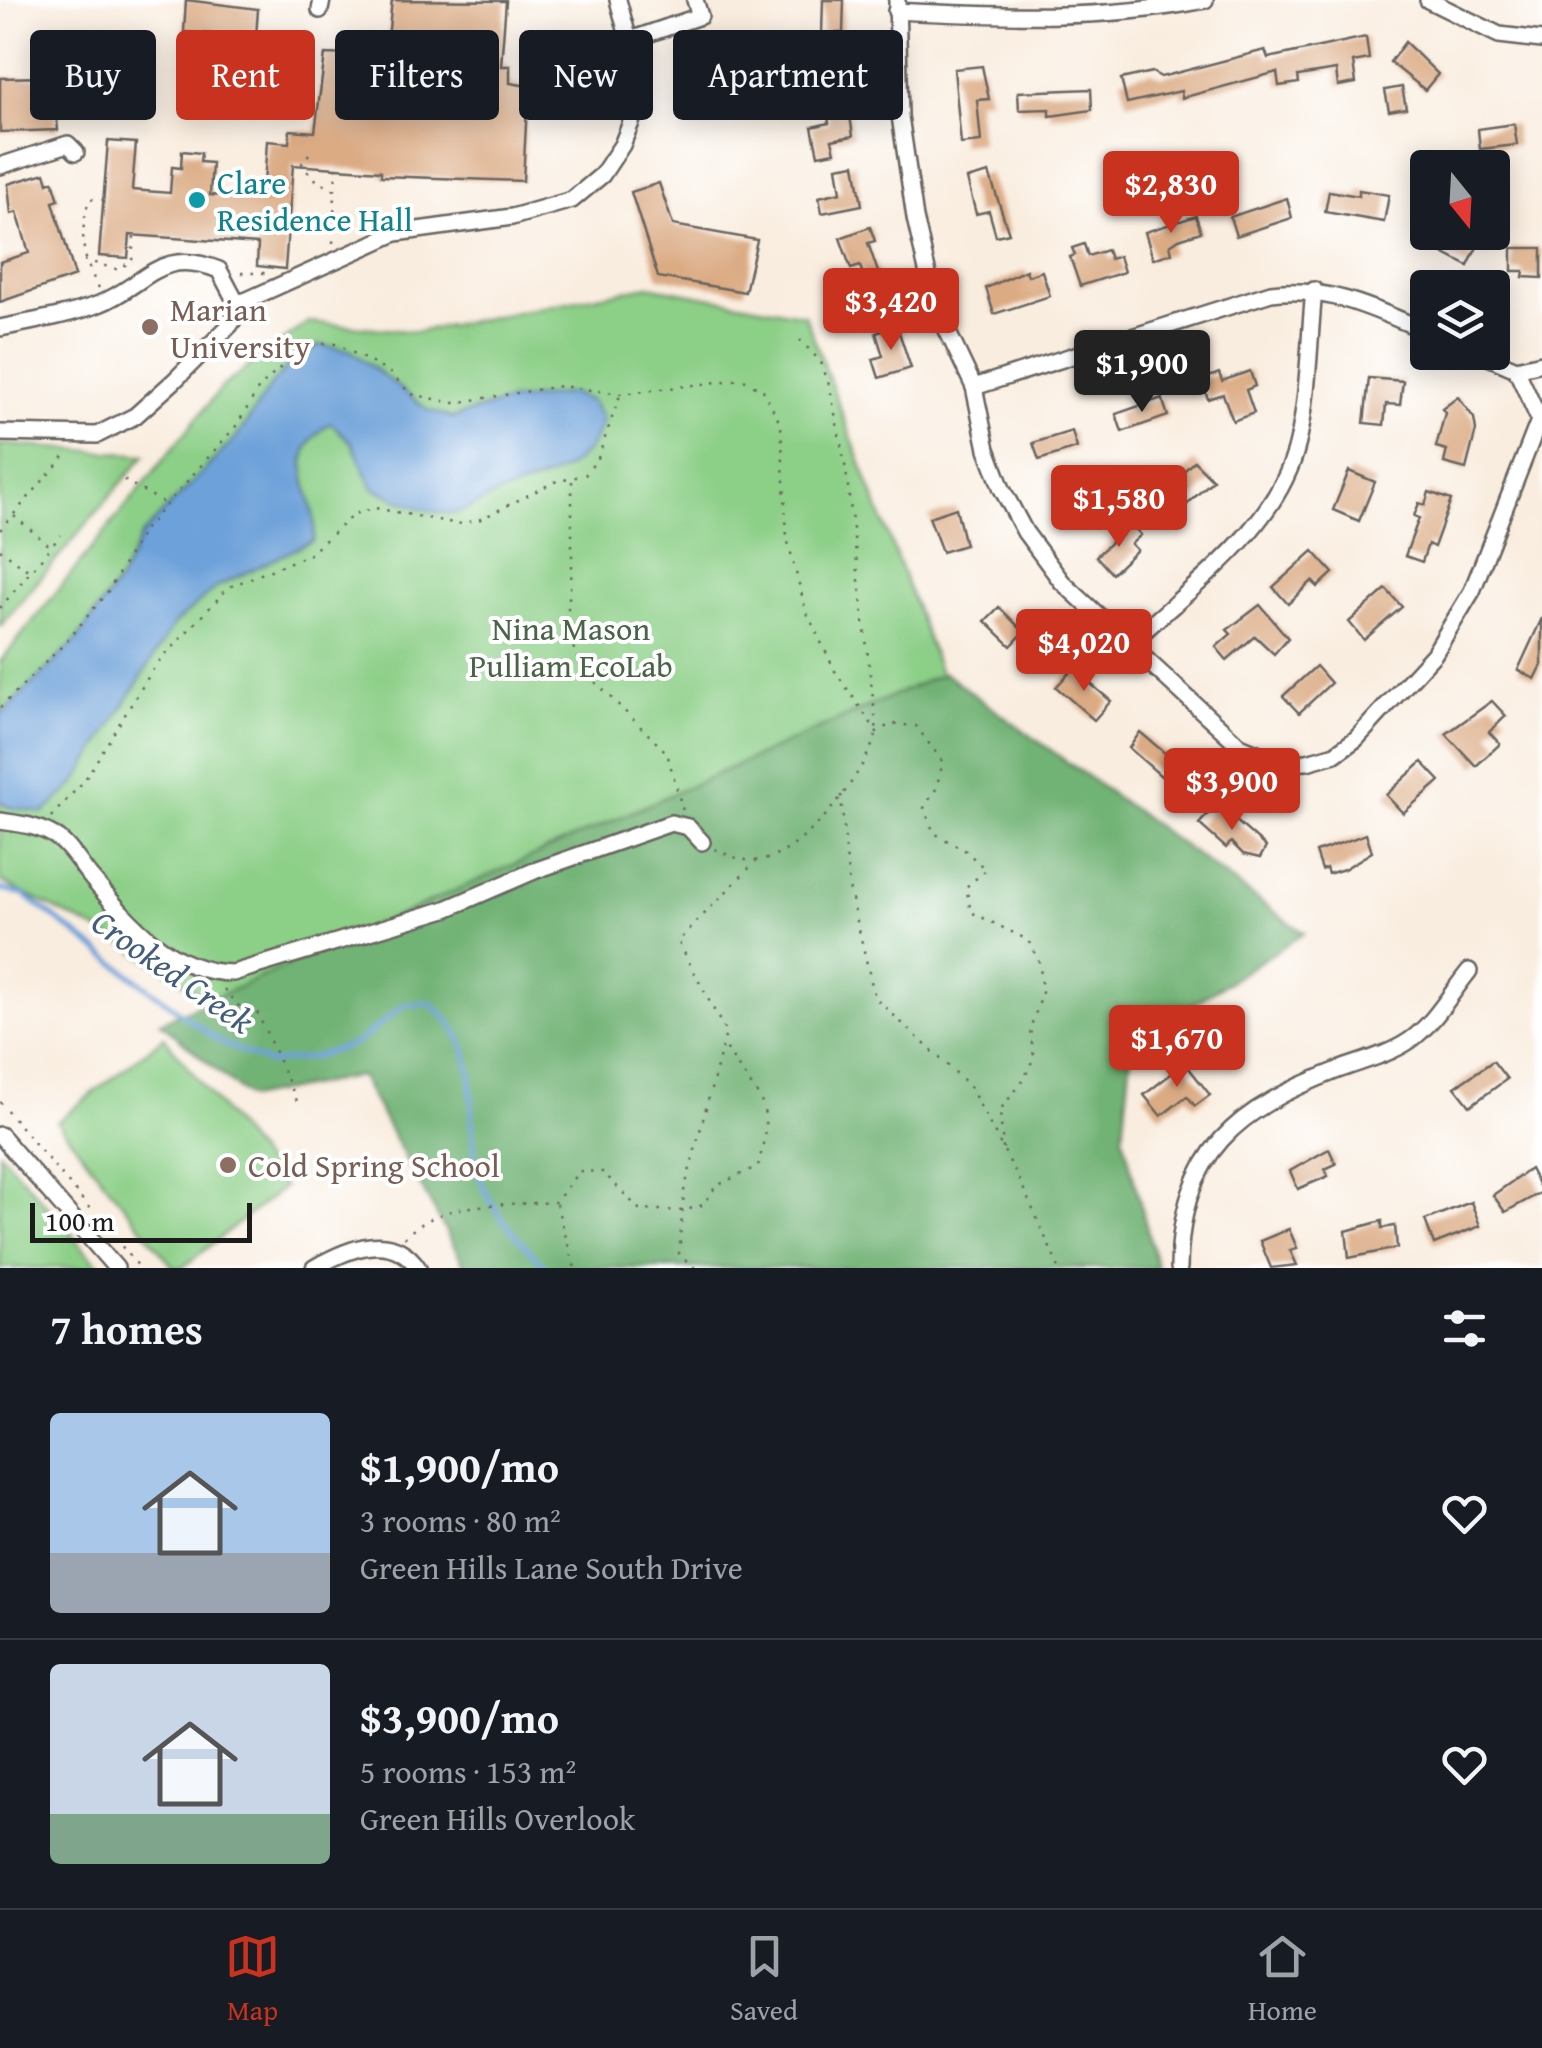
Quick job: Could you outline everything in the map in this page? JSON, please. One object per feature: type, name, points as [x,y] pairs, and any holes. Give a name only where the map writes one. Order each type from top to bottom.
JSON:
[{"type":"street","points":[[618,0],[627,30]]},
{"type":"street","points":[[653,32],[700,16],[695,0]]},
{"type":"street","points":[[1205,0],[1126,14],[1069,18],[896,5],[900,116],[918,235],[940,319],[974,387],[992,463],[1024,532],[1062,582],[1240,746],[1288,763],[1323,759],[1352,743],[1440,645],[1472,591],[1540,416],[1516,369]]},
{"type":"street","points":[[1428,0],[1488,31],[1542,40]]},
{"type":"street","points":[[0,328],[103,302],[157,266],[196,260],[219,270],[236,302],[396,233],[512,217],[572,200],[602,176],[630,120]]},
{"type":"street","points":[[0,166],[68,144],[76,152]]},
{"type":"street","points":[[974,387],[1259,295],[1314,290],[1410,325]]},
{"type":"street","points":[[1130,644],[1252,528],[1284,483],[1301,430],[1314,290]]},
{"type":"street","points":[[0,433],[98,435],[135,416],[230,325],[245,300]]},
{"type":"street","points":[[1510,366],[1516,369],[1542,363]]},
{"type":"street","points":[[0,820],[40,828],[62,840],[116,906],[167,954],[220,973],[361,937],[670,824],[688,827],[702,842]]},
{"type":"street","points":[[1179,1268],[1182,1226],[1193,1187],[1212,1150],[1240,1120],[1286,1090],[1410,1041],[1468,971]]},
{"type":"street","points":[[0,1135],[116,1268]]},
{"type":"street","points":[[314,1268],[356,1249],[396,1246],[420,1266]]},
{"type":"path","points":[[309,154],[302,163],[306,170],[317,182],[337,190]]},
{"type":"path","points":[[332,251],[336,168]]},
{"type":"path","points":[[102,294],[83,260],[80,236],[89,199],[104,200]]},
{"type":"path","points":[[83,260],[116,269],[132,262],[134,235]]},
{"type":"path","points":[[235,276],[248,270],[282,274]]},
{"type":"path","points":[[702,842],[742,860],[758,860],[792,847],[869,760],[878,732],[846,470],[830,388],[821,362],[800,340]]},
{"type":"path","points":[[0,708],[68,641],[109,590],[131,548],[237,425],[259,388],[296,354],[316,344],[338,344],[354,350],[422,398],[454,403],[561,386],[621,394],[742,379],[763,390],[781,425],[788,538],[806,611],[835,672],[878,732]]},
{"type":"path","points":[[40,828],[84,781],[155,666],[228,588],[310,554],[354,514],[387,509],[458,524],[481,519],[554,482],[585,475],[598,458],[621,394]]},
{"type":"path","points":[[0,530],[83,434]]},
{"type":"path","points":[[124,480],[165,504]]},
{"type":"path","points":[[572,481],[572,569],[566,628],[581,668],[668,753],[688,827]]},
{"type":"path","points":[[13,516],[51,548]]},
{"type":"path","points":[[0,608],[61,535]]},
{"type":"path","points":[[0,549],[30,572]]},
{"type":"path","points":[[878,732],[890,724],[916,726],[943,762],[936,790],[924,808],[934,833],[966,851],[986,870],[966,887],[971,912],[1028,940],[1040,963],[1042,995],[1030,1029],[1034,1056],[1023,1082],[1000,1110],[1002,1148]]},
{"type":"path","points":[[841,794],[848,887],[875,998],[968,1085],[1059,1268]]},
{"type":"path","points":[[695,1268],[679,1254],[683,1210],[726,1033],[678,941],[758,860]]},
{"type":"path","points":[[220,973],[228,996],[258,1012],[297,1101]]},
{"type":"path","points":[[396,1246],[414,1227],[449,1209],[556,1202],[579,1171],[603,1172],[639,1209],[683,1210],[702,1206],[716,1186],[758,1166],[768,1126],[764,1097],[738,1070],[724,1044]]},
{"type":"path","points":[[0,1102],[140,1268]]},
{"type":"path","points":[[556,1202],[575,1268]]},
{"type":"green space","name":"Nina Mason Pulliam EcoLab","points":[[648,286],[805,315],[980,778],[564,1098],[254,1029],[122,943],[0,881],[0,662],[223,386],[308,322],[417,332]]},
{"type":"green space","points":[[0,444],[145,455],[0,626]]},
{"type":"green space","points":[[944,673],[1304,933],[1132,1044],[1123,1136],[1157,1268],[466,1268],[360,1076],[249,1098],[160,1022]]},
{"type":"green space","points":[[164,1037],[284,1187],[182,1268],[174,1268],[57,1122]]},
{"type":"green space","points":[[0,1152],[101,1268],[0,1268]]},
{"type":"water","points":[[320,345],[350,350],[428,410],[452,418],[509,401],[571,393],[591,401],[602,419],[587,451],[561,471],[454,513],[423,509],[373,488],[352,443],[331,423],[306,450],[305,479],[312,509],[313,541],[218,586],[174,624],[76,783],[44,813],[8,807],[0,801],[0,715],[76,641],[120,579],[142,535],[239,434],[272,384],[298,355]]},
{"type":"building","points":[[186,0],[258,9],[256,30],[184,30]]},
{"type":"building","points":[[392,0],[506,1],[501,66],[510,66],[510,83],[519,84],[519,120],[526,120],[523,181],[381,176],[381,171],[293,165],[285,269],[257,266],[258,244],[130,235],[128,258],[99,256],[108,141],[136,143],[132,190],[170,193],[172,167],[181,168],[182,151],[201,153],[200,162],[212,163],[210,195],[263,199],[267,141],[289,143],[290,130],[315,132],[325,54],[335,54],[335,120],[499,120],[499,30],[389,30]]},
{"type":"building","points":[[823,0],[844,0],[843,30],[822,30]]},
{"type":"building","points":[[1366,37],[1369,59],[1353,62],[1356,83],[1338,86],[1336,70],[1298,76],[1299,83],[1279,86],[1277,72],[1182,98],[1181,91],[1127,103],[1121,79],[1152,72],[1161,77],[1265,50],[1268,58]]},
{"type":"building","points":[[1405,42],[1438,74],[1425,90],[1390,62]]},
{"type":"building","points":[[982,66],[989,99],[977,100],[981,142],[961,144],[954,69]]},
{"type":"building","points":[[30,77],[30,120],[57,120],[58,130],[0,132],[0,78]]},
{"type":"building","points":[[1402,87],[1406,108],[1389,111],[1385,90]]},
{"type":"building","points":[[1091,89],[1092,110],[1050,116],[1050,109],[1019,110],[1018,92]]},
{"type":"building","points":[[829,120],[851,120],[853,136],[832,140],[835,152],[818,155],[812,127]]},
{"type":"building","points":[[1514,124],[1517,145],[1480,149],[1478,129]]},
{"type":"building","points":[[855,164],[862,205],[822,213],[819,197],[841,192],[837,167]]},
{"type":"building","points":[[45,173],[48,183],[53,181],[59,200],[53,202],[75,276],[0,302],[0,262],[29,253],[17,212],[11,214],[8,184]]},
{"type":"building","points":[[989,173],[1009,233],[996,236],[989,211],[976,214],[967,179]]},
{"type":"building","points":[[659,183],[673,225],[757,240],[745,292],[658,277],[631,192]]},
{"type":"building","points":[[1359,190],[1389,195],[1384,222],[1325,212],[1329,191],[1359,196]]},
{"type":"building","points":[[1287,198],[1292,218],[1236,236],[1230,217]]},
{"type":"building","points":[[1196,216],[1201,232],[1179,239],[1170,245],[1172,253],[1153,259],[1145,232]]},
{"type":"building","points":[[870,227],[875,241],[868,243],[881,281],[867,286],[860,266],[851,269],[840,238]]},
{"type":"building","points":[[1084,244],[1088,256],[1107,250],[1110,259],[1119,256],[1124,272],[1080,286],[1070,257],[1075,255],[1072,248]]},
{"type":"building","points":[[1512,248],[1542,248],[1542,278],[1523,277],[1524,271],[1512,271]]},
{"type":"building","points":[[1437,250],[1476,250],[1468,266]]},
{"type":"building","points":[[1026,270],[1028,276],[1042,271],[1050,296],[994,314],[986,288]]},
{"type":"building","points":[[897,326],[911,368],[879,378],[873,359],[883,356],[876,333]]},
{"type":"building","points":[[1250,371],[1255,386],[1246,390],[1254,413],[1233,421],[1223,394],[1208,399],[1201,380],[1219,373],[1222,381]]},
{"type":"building","points":[[1369,378],[1403,381],[1400,405],[1386,404],[1384,425],[1364,423]]},
{"type":"building","points":[[1458,397],[1474,418],[1476,430],[1466,469],[1444,463],[1447,450],[1436,447],[1445,413],[1442,409]]},
{"type":"building","points":[[1162,398],[1168,416],[1122,432],[1116,414]]},
{"type":"building","points":[[1072,431],[1077,448],[1039,460],[1033,443]]},
{"type":"building","points":[[1194,461],[1213,480],[1180,511],[1162,493]]},
{"type":"building","points":[[1349,471],[1375,482],[1359,521],[1333,510]]},
{"type":"building","points":[[1429,492],[1451,500],[1434,547],[1428,544],[1422,562],[1405,556],[1419,518],[1414,516],[1419,503],[1425,505]]},
{"type":"building","points":[[956,508],[965,545],[942,552],[929,517]]},
{"type":"building","points":[[1131,524],[1141,535],[1131,544],[1137,550],[1112,574],[1096,556]]},
{"type":"building","points":[[1313,551],[1333,573],[1318,587],[1312,581],[1288,604],[1273,587]]},
{"type":"building","points":[[1386,589],[1402,607],[1364,640],[1349,622]]},
{"type":"building","points":[[1260,605],[1288,638],[1274,654],[1255,636],[1227,660],[1216,647],[1231,634],[1227,630]]},
{"type":"building","points":[[999,607],[1024,632],[1011,646],[985,621]]},
{"type":"building","points":[[1542,618],[1542,665],[1535,679],[1518,670]]},
{"type":"building","points":[[1316,666],[1331,683],[1299,713],[1283,696]]},
{"type":"building","points":[[1073,669],[1111,701],[1094,720],[1056,687]]},
{"type":"building","points":[[1492,701],[1506,716],[1489,732],[1500,744],[1476,766],[1446,734]]},
{"type":"building","points":[[1140,732],[1191,775],[1177,790],[1129,748]]},
{"type":"building","points":[[1422,762],[1440,781],[1403,813],[1386,795]]},
{"type":"building","points":[[1217,804],[1266,847],[1260,858],[1243,854],[1231,842],[1226,848],[1199,824]]},
{"type":"building","points":[[1366,834],[1372,852],[1344,869],[1328,874],[1326,868],[1322,870],[1316,852]]},
{"type":"building","points":[[1493,1061],[1507,1079],[1470,1106],[1455,1087]]},
{"type":"building","points":[[1185,1063],[1210,1095],[1195,1106],[1187,1096],[1161,1116],[1144,1095]]},
{"type":"building","points":[[1329,1149],[1336,1164],[1325,1169],[1328,1176],[1298,1189],[1290,1171]]},
{"type":"building","points":[[1530,1169],[1542,1192],[1505,1212],[1493,1195]]},
{"type":"building","points":[[1471,1202],[1480,1226],[1434,1244],[1425,1220]]},
{"type":"building","points":[[1382,1221],[1382,1228],[1395,1226],[1397,1248],[1349,1258],[1346,1231]]},
{"type":"building","points":[[1289,1229],[1297,1248],[1290,1250],[1297,1265],[1271,1268],[1260,1241]]},
{"type":"waterway","name":"Crooked Creek","points":[[0,889],[24,895],[220,1042],[268,1063],[314,1057],[357,1043],[404,1005],[430,1003],[449,1021],[468,1059],[473,1144],[481,1181],[505,1222],[546,1268]]},
{"type":"place","name":"Clare Residence Hall","points":[[197,200]]},
{"type":"place","name":"Marian University","points":[[150,327]]},
{"type":"place","name":"Cold Spring School","points":[[228,1165]]}]
